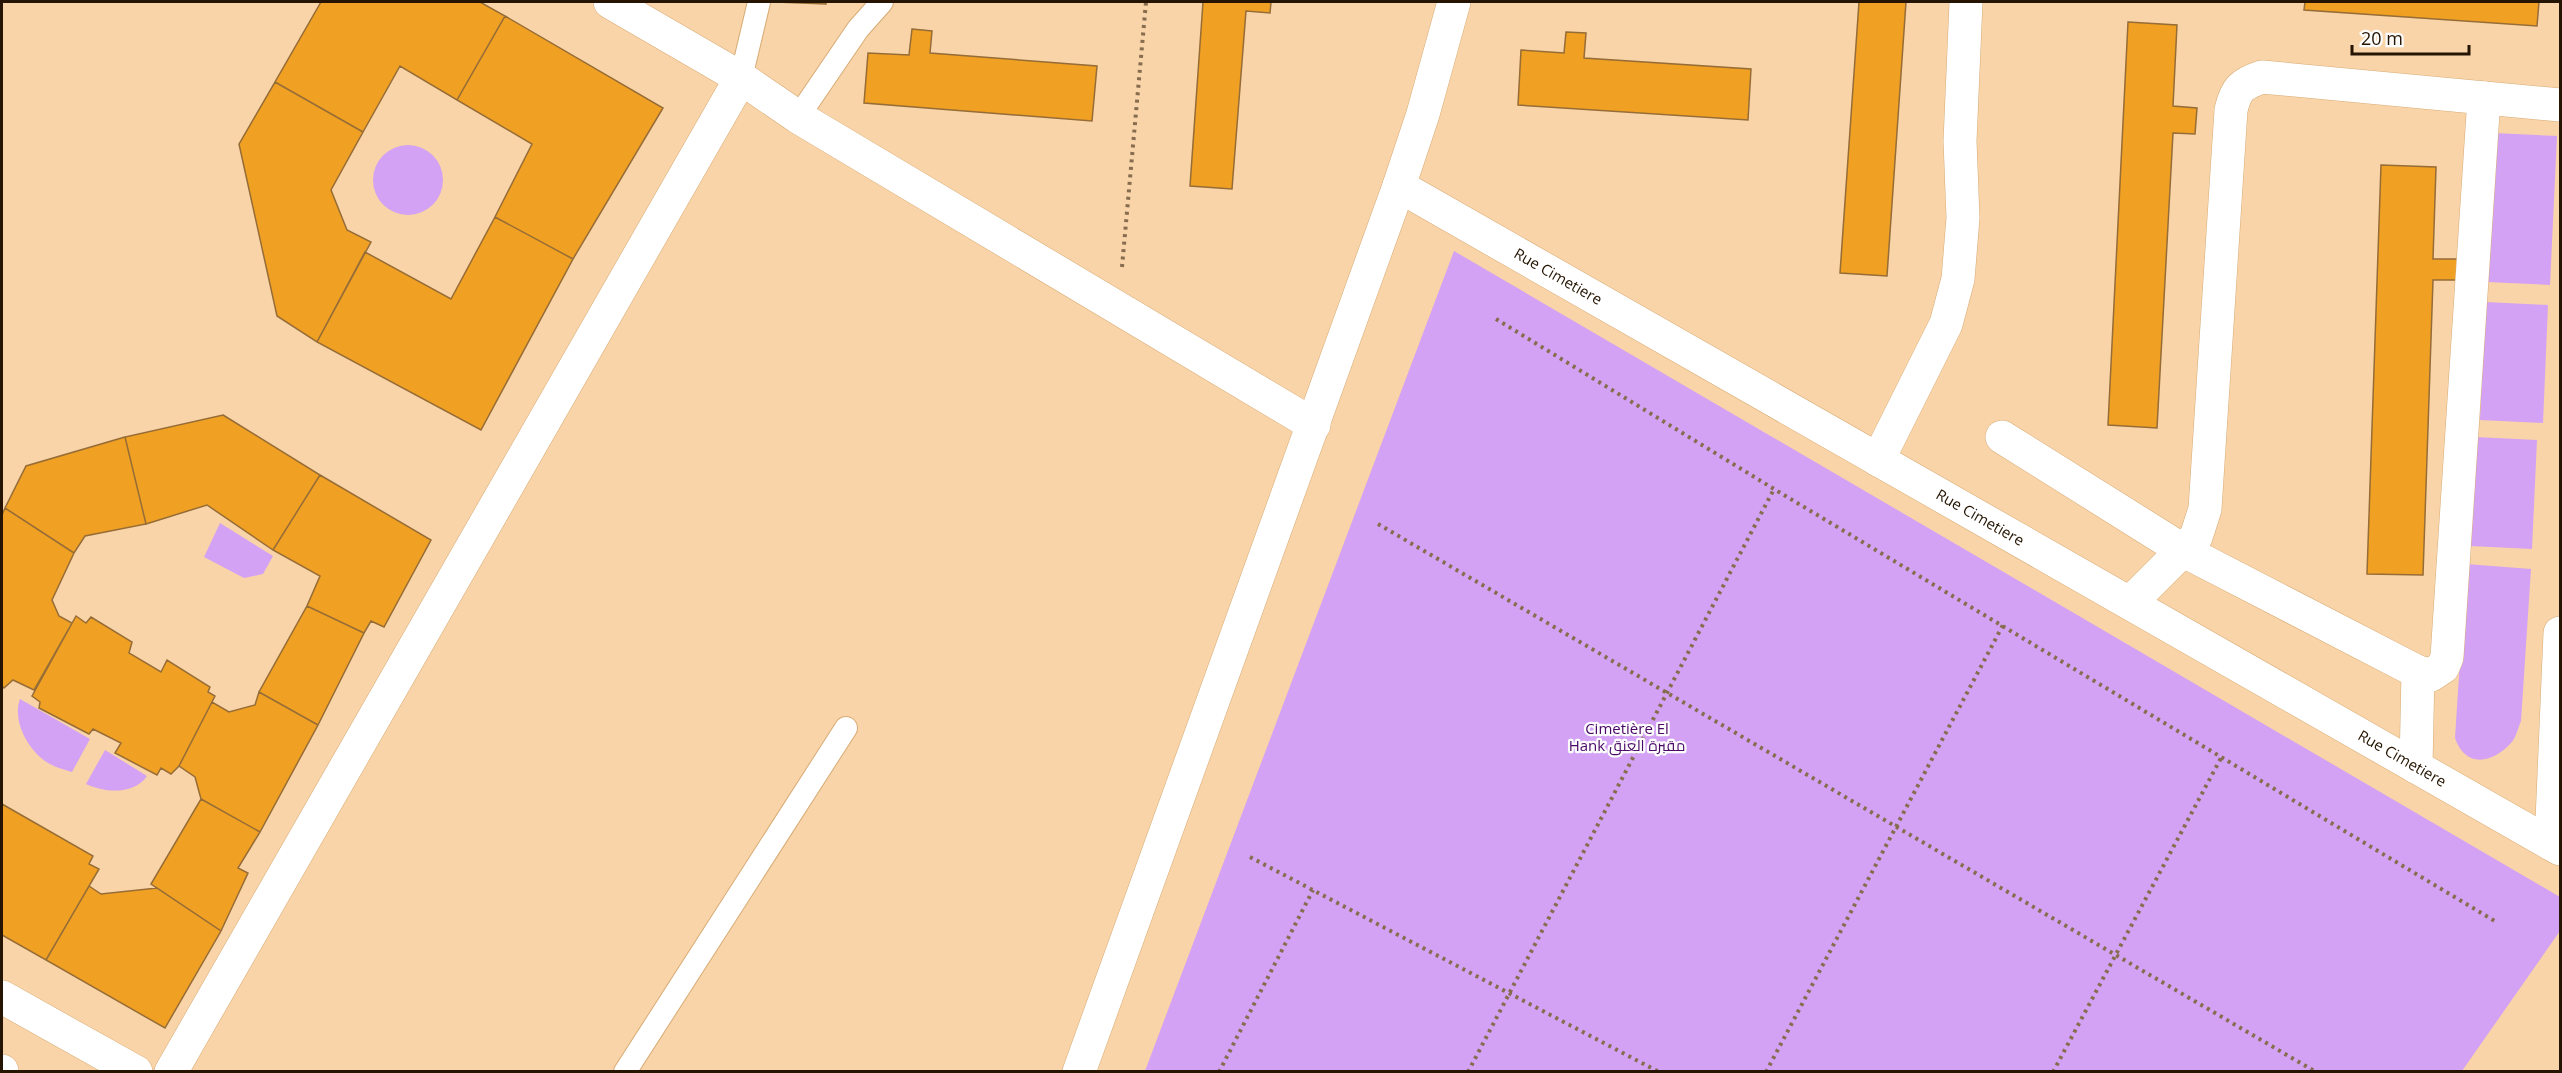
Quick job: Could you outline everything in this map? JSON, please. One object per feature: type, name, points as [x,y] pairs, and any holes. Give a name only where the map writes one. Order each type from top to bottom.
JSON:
[{"type":"street","points":[[610,2],[741,78],[798,117],[1314,425]]},
{"type":"street","points":[[1079,1071],[1399,186],[1423,114],[1455,2]]},
{"type":"street","points":[[1878,460],[1946,324],[1958,279],[1963,218],[1960,141],[1965,2]]},
{"type":"street","points":[[2130,603],[2196,537],[2205,509],[2231,122],[2235,93],[2248,82],[2262,77],[2560,105]]},
{"type":"street","points":[[171,1071],[741,78]]},
{"type":"street","points":[[2002,437],[2184,551],[2418,672],[2431,675],[2443,668],[2447,657],[2484,98]]},
{"type":"street","name":"Rue Cimetiere","points":[[1399,186],[2556,847]]},
{"type":"street","points":[[2556,847],[2560,633]]},
{"type":"street","points":[[2416,767],[2418,672]]},
{"type":"street","points":[[2,997],[136,1071]]},
{"type":"lane","points":[[741,78],[759,2]]},
{"type":"lane","points":[[798,117],[858,29],[882,2]]},
{"type":"lane","points":[[625,1071],[846,728]]},
{"type":"path","points":[[1119,308],[1146,2]]},
{"type":"path","points":[[1496,318],[1774,489],[2498,923]]},
{"type":"path","points":[[1468,1071],[1774,489]]},
{"type":"path","points":[[1378,524],[2316,1071]]},
{"type":"path","points":[[1766,1071],[2003,625]]},
{"type":"path","points":[[2054,1071],[2221,758]]},
{"type":"path","points":[[1250,857],[1659,1071]]},
{"type":"path","points":[[1219,1071],[1313,890]]},
{"type":"green space","points":[[2494,133],[2557,136],[2550,285],[2487,282]]},
{"type":"green space","points":[[408,145],[421,148],[433,155],[440,167],[443,180],[440,193],[433,205],[421,212],[408,215],[395,212],[383,205],[376,193],[373,180],[376,167],[383,155],[395,148]]},
{"type":"green space","name":"Cimetière El Hank مقبرة العنق","points":[[1454,251],[2560,897],[2560,931],[2462,1071],[1145,1071]]},
{"type":"green space","points":[[2485,302],[2548,305],[2543,423],[2480,420]]},
{"type":"green space","points":[[2475,437],[2537,440],[2532,549],[2470,546]]},
{"type":"green space","points":[[220,523],[273,556],[263,574],[244,578],[204,557]]},
{"type":"green space","points":[[2466,564],[2531,569],[2521,721],[2514,738],[2504,750],[2488,759],[2480,760],[2465,754],[2459,748],[2455,738]]},
{"type":"green space","points":[[20,699],[90,739],[72,772],[48,763],[28,742],[18,716]]},
{"type":"green space","points":[[105,750],[147,776],[135,787],[127,789],[110,790],[86,784]]},
{"type":"building","points":[[321,2],[480,2],[505,16],[457,100],[400,66],[363,132],[275,82]]},
{"type":"building","points":[[776,2],[826,2],[826,4]]},
{"type":"building","points":[[1203,2],[1271,2],[1270,13],[1246,11],[1232,189],[1190,186]]},
{"type":"building","points":[[1859,2],[1906,2],[1887,276],[1840,273]]},
{"type":"building","points":[[2305,2],[2539,2],[2537,26],[2304,10]]},
{"type":"building","points":[[505,16],[663,108],[573,259],[495,217],[532,144],[457,100]]},
{"type":"building","points":[[2128,22],[2177,25],[2173,106],[2197,108],[2195,134],[2173,133],[2157,428],[2108,425]]},
{"type":"building","points":[[912,29],[932,31],[930,53],[1097,66],[1092,121],[864,103],[868,53],[909,55]]},
{"type":"building","points":[[1566,32],[1586,33],[1584,58],[1751,69],[1748,120],[1518,105],[1521,50],[1564,53]]},
{"type":"building","points":[[275,82],[363,132],[331,190],[347,230],[371,242],[317,342],[277,316],[239,144]]},
{"type":"building","points":[[2381,165],[2436,167],[2433,259],[2458,259],[2458,280],[2433,280],[2423,575],[2367,574]]},
{"type":"building","points":[[495,217],[573,259],[481,430],[317,342],[365,252],[451,299]]},
{"type":"building","points":[[223,415],[320,475],[273,550],[207,505],[146,524],[125,437]]},
{"type":"building","points":[[125,437],[146,524],[85,536],[74,553],[5,508],[26,466]]},
{"type":"building","points":[[320,475],[431,540],[384,627],[371,621],[364,633],[307,606],[320,576],[273,550]]},
{"type":"building","points":[[5,508],[74,553],[52,600],[59,616],[72,623],[34,690],[13,680],[4,688],[2,686],[2,515]]},
{"type":"building","points":[[307,606],[364,633],[318,725],[259,692]]},
{"type":"building","points":[[76,616],[86,623],[91,617],[132,642],[129,653],[161,672],[167,660],[210,687],[208,692],[215,696],[179,766],[171,774],[161,768],[157,775],[115,753],[121,743],[93,729],[89,734],[39,708],[40,702],[32,696]]},
{"type":"building","points":[[259,692],[318,725],[260,832],[201,799],[195,777],[179,766],[212,702],[229,712],[255,705]]},
{"type":"building","points":[[201,799],[260,832],[238,868],[248,873],[221,931],[151,884]]},
{"type":"building","points":[[2,804],[93,856],[89,864],[99,869],[46,960],[2,935]]},
{"type":"building","points":[[89,886],[101,894],[157,888],[221,931],[165,1028],[46,960]]}]
